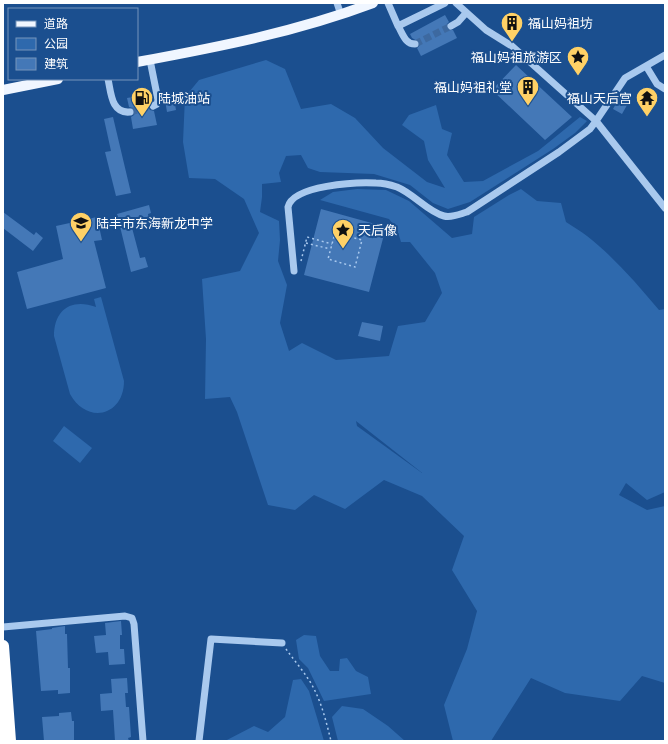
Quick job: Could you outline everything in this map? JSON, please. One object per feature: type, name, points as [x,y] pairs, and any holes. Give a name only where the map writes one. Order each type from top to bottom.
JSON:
[{"type":"highway","points":[[3,646],[10,741]]},
{"type":"main road","points":[[138,62],[256,39],[341,15],[373,3]]},
{"type":"main road","points":[[3,90],[53,80]]},
{"type":"street","points":[[337,3],[341,15]]},
{"type":"street","points":[[388,3],[406,41],[410,44],[415,44]]},
{"type":"street","points":[[398,26],[445,3]]},
{"type":"street","points":[[456,3],[486,30],[511,45],[596,121],[665,208]]},
{"type":"street","points":[[451,26],[458,22],[466,13]]},
{"type":"street","points":[[294,269],[288,207],[289,202],[292,199],[317,188],[342,184],[378,183],[395,187],[408,193],[437,214],[446,217],[468,212],[559,152],[590,129],[625,78],[665,55]]},
{"type":"street","points":[[150,60],[158,100],[157,104],[153,106]]},
{"type":"street","points":[[646,66],[657,84],[665,89]]},
{"type":"street","points":[[108,80],[116,108],[123,112],[130,112]]},
{"type":"street","points":[[3,627],[125,616],[132,618],[134,624],[143,741]]},
{"type":"street","points":[[199,741],[211,639],[282,643]]},
{"type":"path","points":[[335,233],[362,240],[355,267],[328,259],[332,244],[335,233]]},
{"type":"path","points":[[294,269],[299,268],[307,237],[332,244]]},
{"type":"path","points":[[306,243],[330,250]]},
{"type":"path","points":[[282,643],[316,692],[322,707],[331,741]]},
{"type":"green space","points":[[266,60],[285,69],[301,109],[331,104],[355,118],[383,148],[427,182],[445,188],[428,160],[424,141],[402,125],[409,115],[436,105],[442,129],[452,133],[447,155],[464,182],[483,181],[538,151],[580,117],[587,121],[575,133],[553,149],[470,202],[448,209],[433,203],[410,185],[374,174],[320,172],[308,168],[301,155],[286,156],[279,173],[281,182],[262,184],[260,212],[279,221],[280,240],[278,261],[287,285],[280,323],[289,351],[302,343],[336,360],[389,356],[398,326],[425,322],[442,293],[435,273],[410,242],[401,242],[397,229],[389,219],[320,200],[333,192],[357,189],[386,190],[409,201],[452,238],[472,234],[474,217],[521,189],[537,201],[561,203],[566,222],[585,234],[607,253],[659,310],[665,309],[665,492],[647,500],[626,483],[619,495],[647,510],[665,506],[665,683],[642,676],[620,701],[565,693],[531,678],[491,741],[453,741],[444,705],[467,649],[477,611],[452,570],[464,536],[422,496],[384,480],[345,509],[314,495],[295,510],[268,505],[237,412],[230,397],[205,399],[206,339],[202,279],[240,271],[259,233],[244,199],[215,179],[189,178],[183,142],[185,97],[199,80]],"holes":[[[356,421],[422,473],[357,426]]]},
{"type":"green space","points":[[101,297],[124,381],[122,393],[118,402],[111,409],[95,413],[86,410],[77,404],[70,394],[54,336],[57,319],[66,308],[79,304],[96,307],[94,299]]},
{"type":"green space","points":[[64,426],[92,448],[80,463],[53,441]]},
{"type":"green space","points":[[304,635],[316,636],[320,656],[330,671],[339,671],[340,659],[347,658],[356,671],[368,677],[371,694],[324,701],[308,668],[299,659],[296,640]]},
{"type":"green space","points":[[301,679],[309,691],[324,741],[225,741],[254,726],[268,732],[285,717],[293,680]]},
{"type":"green space","points":[[342,706],[363,709],[388,726],[405,741],[338,741],[332,717]]},
{"type":"building","points":[[445,15],[449,22],[447,24],[447,28],[449,30],[453,30],[457,38],[421,56],[417,48],[420,45],[419,42],[412,38],[410,34]]},
{"type":"building","name":"福山妈祖礼堂","points":[[516,65],[572,117],[545,140],[492,90]]},
{"type":"building","points":[[173,93],[176,110],[167,112],[164,94]]},
{"type":"building","points":[[622,93],[631,98],[622,114],[613,109]]},
{"type":"building","points":[[151,94],[152,101],[148,106],[150,110],[154,111],[157,125],[133,129],[131,117],[135,112],[133,108],[129,107],[127,98]]},
{"type":"building","points":[[113,117],[131,193],[116,196],[105,152],[111,151],[104,119]]},
{"type":"building","points":[[149,205],[151,213],[148,214],[149,219],[131,224],[140,258],[145,257],[148,267],[131,272],[117,214]]},
{"type":"building","points":[[321,209],[386,227],[369,292],[304,275]]},
{"type":"building","points":[[3,212],[34,235],[36,232],[43,238],[33,251],[3,228]]},
{"type":"building","points":[[97,217],[102,240],[94,241],[106,288],[27,309],[17,272],[63,259],[56,226]]},
{"type":"building","points":[[362,322],[383,326],[380,341],[358,336]]},
{"type":"building","points":[[121,621],[122,635],[120,635],[120,649],[124,649],[125,664],[109,665],[108,652],[96,653],[94,636],[106,635],[105,623]]},
{"type":"building","points":[[65,626],[65,634],[67,634],[68,668],[70,668],[70,693],[58,694],[58,690],[41,691],[36,631]]},
{"type":"building","points":[[127,678],[128,693],[125,693],[126,707],[129,707],[131,737],[128,738],[129,741],[115,741],[113,710],[101,711],[100,694],[112,693],[111,679]]},
{"type":"building","points":[[71,712],[72,721],[74,721],[74,741],[44,741],[42,717],[59,716],[59,713]]},
{"type":"tunnel","points":[[415,44],[451,26]]},
{"type":"tunnel","points":[[130,112],[153,106]]},
{"type":"place","name":"福山妈祖坊","points":[[512,42]]},
{"type":"place","name":"福山妈祖旅游区","points":[[578,76]]},
{"type":"place","name":"福山妈祖礼堂","points":[[528,106]]},
{"type":"place","name":"陆城油站","points":[[142,118]]},
{"type":"place","name":"福山天后宫","points":[[647,118]]},
{"type":"place","name":"陆丰市东海新龙中学","points":[[81,242]]},
{"type":"place","name":"天后像","points":[[343,250]]}]
